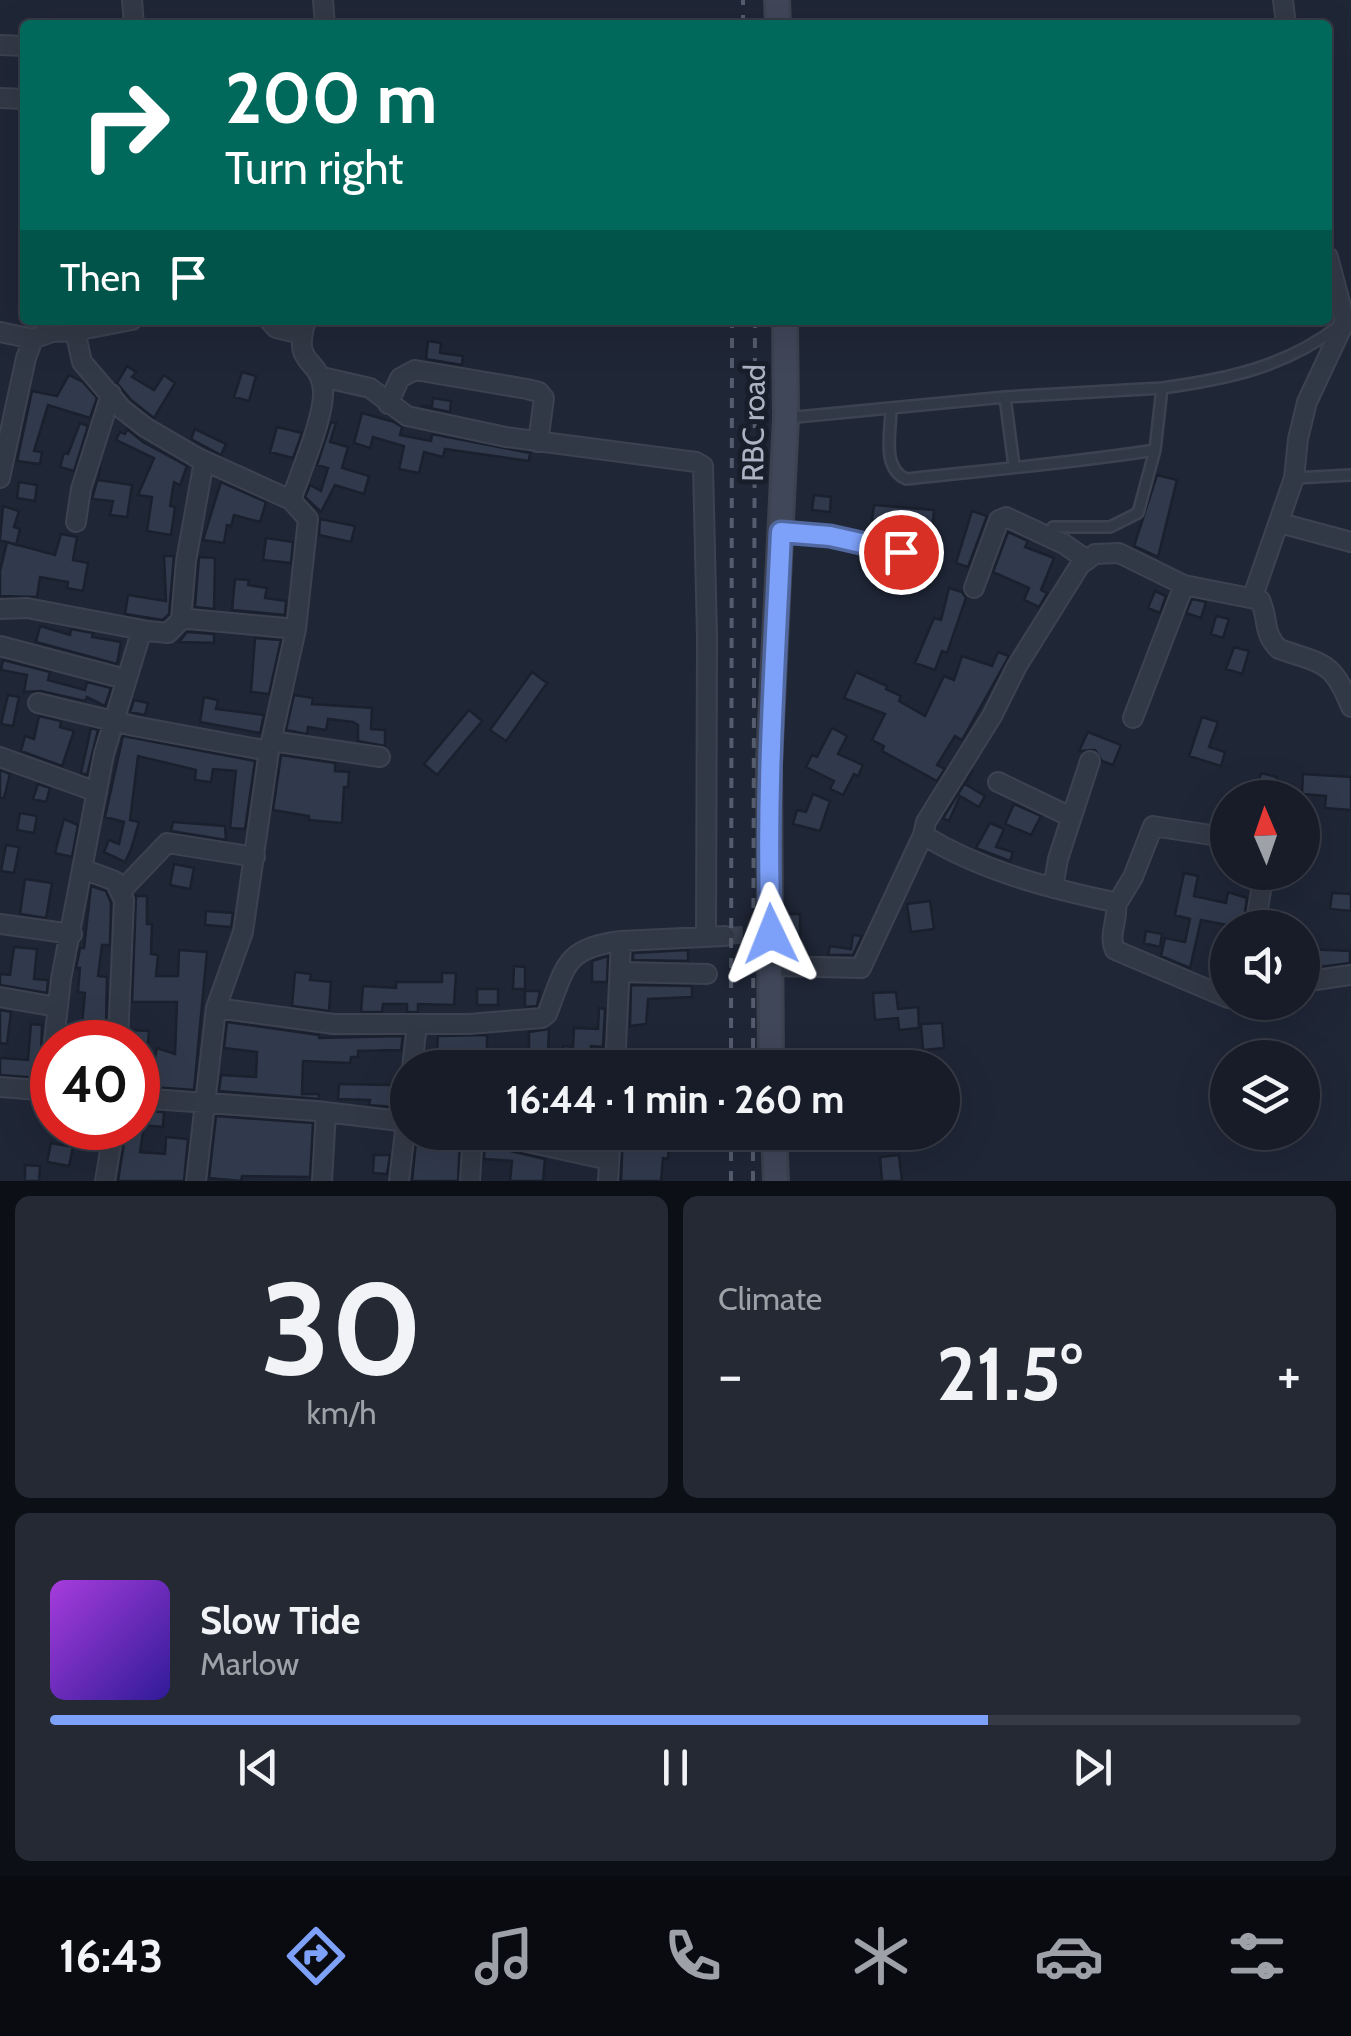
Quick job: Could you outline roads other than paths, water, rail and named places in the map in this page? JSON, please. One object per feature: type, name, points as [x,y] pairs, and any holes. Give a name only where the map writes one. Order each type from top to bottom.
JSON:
[{"type":"street","points":[[1253,596],[1294,478],[1307,402],[1345,321],[1332,272]]},
{"type":"street","points":[[0,332],[34,338],[106,325]]},
{"type":"street","points":[[216,1008],[334,1024],[469,1024],[542,1018],[568,962],[579,951],[595,944],[620,941],[715,936],[703,466],[538,442],[407,416],[370,388],[322,376],[301,355],[304,327],[273,325]]},
{"type":"street","name":"RBC road","points":[[771,1050],[772,966],[764,934],[786,418],[785,325]]},
{"type":"street","points":[[75,331],[82,362],[122,408],[146,427],[204,460],[291,500],[308,518],[296,628],[270,746],[244,932],[216,1008],[196,1181]]},
{"type":"street","points":[[0,478],[26,358],[34,338]]},
{"type":"street","points":[[388,404],[400,378],[415,370],[539,392],[544,398],[538,442]]},
{"type":"street","points":[[291,500],[323,399],[322,376]]},
{"type":"street","points":[[76,522],[81,489],[111,394]]},
{"type":"street","points":[[0,609],[27,608],[168,634],[181,620],[186,561],[204,460]]},
{"type":"street","points":[[974,588],[999,520],[1006,517],[1064,544],[1088,560]]},
{"type":"street","points":[[1280,523],[1351,542]]},
{"type":"street","points":[[781,532],[830,536],[901,552]]},
{"type":"street","points":[[772,966],[861,968],[926,822],[992,716],[1016,666],[1080,565],[1088,560],[1106,552],[1119,553],[1184,585],[1253,596],[1264,607],[1266,634],[1272,643],[1330,667],[1340,679],[1351,707]]},
{"type":"street","points":[[1133,718],[1184,585]]},
{"type":"street","points":[[181,620],[296,628]]},
{"type":"street","points":[[56,1020],[96,792],[113,719],[140,636],[148,631]]},
{"type":"street","points":[[0,646],[125,679]]},
{"type":"street","points":[[38,702],[270,746],[380,757]]},
{"type":"street","points":[[0,758],[96,792]]},
{"type":"street","points":[[1053,888],[1090,761]]},
{"type":"street","points":[[998,782],[1072,817]]},
{"type":"street","points":[[1210,835],[1153,826],[1134,877],[1116,906],[1112,935],[1115,950],[1210,990]]},
{"type":"street","points":[[923,835],[957,856],[1053,888],[1109,900],[1116,906]]},
{"type":"street","points":[[122,890],[167,843],[255,857]]},
{"type":"street","points":[[83,870],[114,882],[122,890],[119,1020]]},
{"type":"street","points":[[0,924],[72,934]]},
{"type":"street","points":[[616,1050],[620,941]]},
{"type":"street","points":[[620,972],[707,974]]},
{"type":"street","points":[[1320,979],[1351,975]]},
{"type":"street","points":[[0,996],[57,1007]]},
{"type":"street","points":[[414,1050],[417,1024]]},
{"type":"street","points":[[0,1087],[30,1089]]},
{"type":"street","points":[[160,1100],[390,1120]]},
{"type":"street","points":[[322,1181],[326,1112]]},
{"type":"street","points":[[105,1181],[110,1150]]},
{"type":"street","points":[[399,1181],[403,1150]]},
{"type":"street","points":[[470,1181],[472,1150]]},
{"type":"street","points":[[564,1150],[609,1160]]},
{"type":"street","points":[[608,1181],[610,1150]]},
{"type":"street","points":[[775,1150],[776,1181]]},
{"type":"lane","points":[[786,418],[1162,388],[1231,378],[1310,348],[1345,321]]},
{"type":"lane","points":[[1053,527],[1110,528],[1138,513],[1155,450],[1162,388]]},
{"type":"lane","points":[[1006,398],[1014,466]]},
{"type":"lane","points":[[892,409],[890,463],[895,474],[906,479],[1067,464],[1155,450]]},
{"type":"lane","points":[[1294,478],[1351,475]]},
{"type":"tunnel","points":[[725,936],[757,934]]},
{"type":"railway","points":[[743,0],[743,20]]},
{"type":"railway","points":[[731,1050],[732,325]]},
{"type":"railway","points":[[753,1050],[755,325]]},
{"type":"railway","points":[[731,1150],[731,1181]]},
{"type":"railway","points":[[753,1150],[753,1181]]}]
